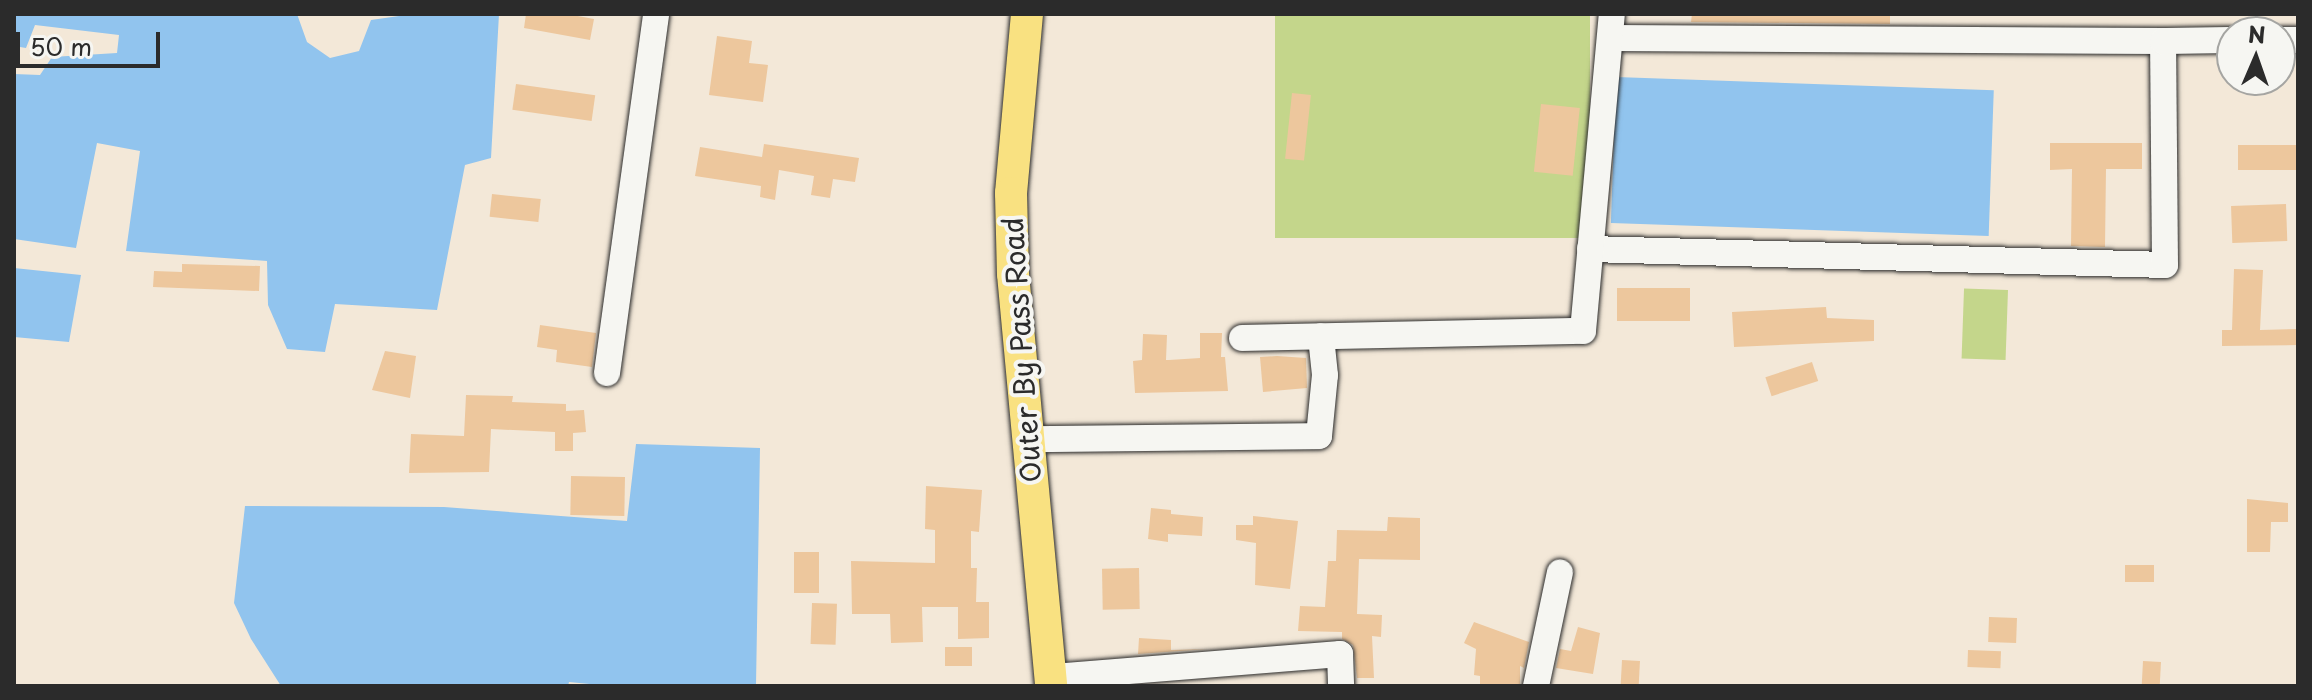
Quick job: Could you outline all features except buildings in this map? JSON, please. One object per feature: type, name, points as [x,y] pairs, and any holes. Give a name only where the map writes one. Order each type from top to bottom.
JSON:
[{"type":"main road","name":"Outer By Pass Road","points":[[1027,14],[1011,193],[1012,247],[1031,489],[1061,683]]},
{"type":"main road","name":"Outer By Pass Road","points":[[1044,14],[1028,191],[1042,439],[1061,683]]},
{"type":"street","points":[[607,373],[655,19]]},
{"type":"street","points":[[1242,338],[1583,331],[1611,26],[2216,40]]},
{"type":"street","points":[[1590,249],[2165,265],[2163,41]]},
{"type":"street","points":[[1042,439],[1319,436],[1325,375],[1321,336]]},
{"type":"street","points":[[1536,686],[1560,572]]},
{"type":"street","points":[[1061,683],[1340,654],[1341,686]]},
{"type":"green space","points":[[1275,14],[1590,14],[1590,238],[1275,238]]},
{"type":"green space","points":[[1964,288],[2008,290],[2006,360],[1962,358]]},
{"type":"water","points":[[14,14],[297,14],[307,42],[330,58],[359,51],[371,20],[413,14],[499,14],[491,158],[465,165],[437,310],[335,304],[325,352],[287,349],[268,305],[267,261],[126,251],[140,151],[97,143],[76,248],[14,239],[14,74],[40,75],[52,57],[117,53],[119,35],[35,25],[26,48],[14,46]]},
{"type":"water","points":[[1616,77],[1994,90],[1989,236],[1611,223]]},
{"type":"water","points":[[14,268],[81,275],[69,342],[14,337]]},
{"type":"water","points":[[636,444],[760,448],[756,686],[610,686],[569,682],[568,686],[281,686],[251,639],[234,603],[245,506],[444,507],[627,521]]}]
